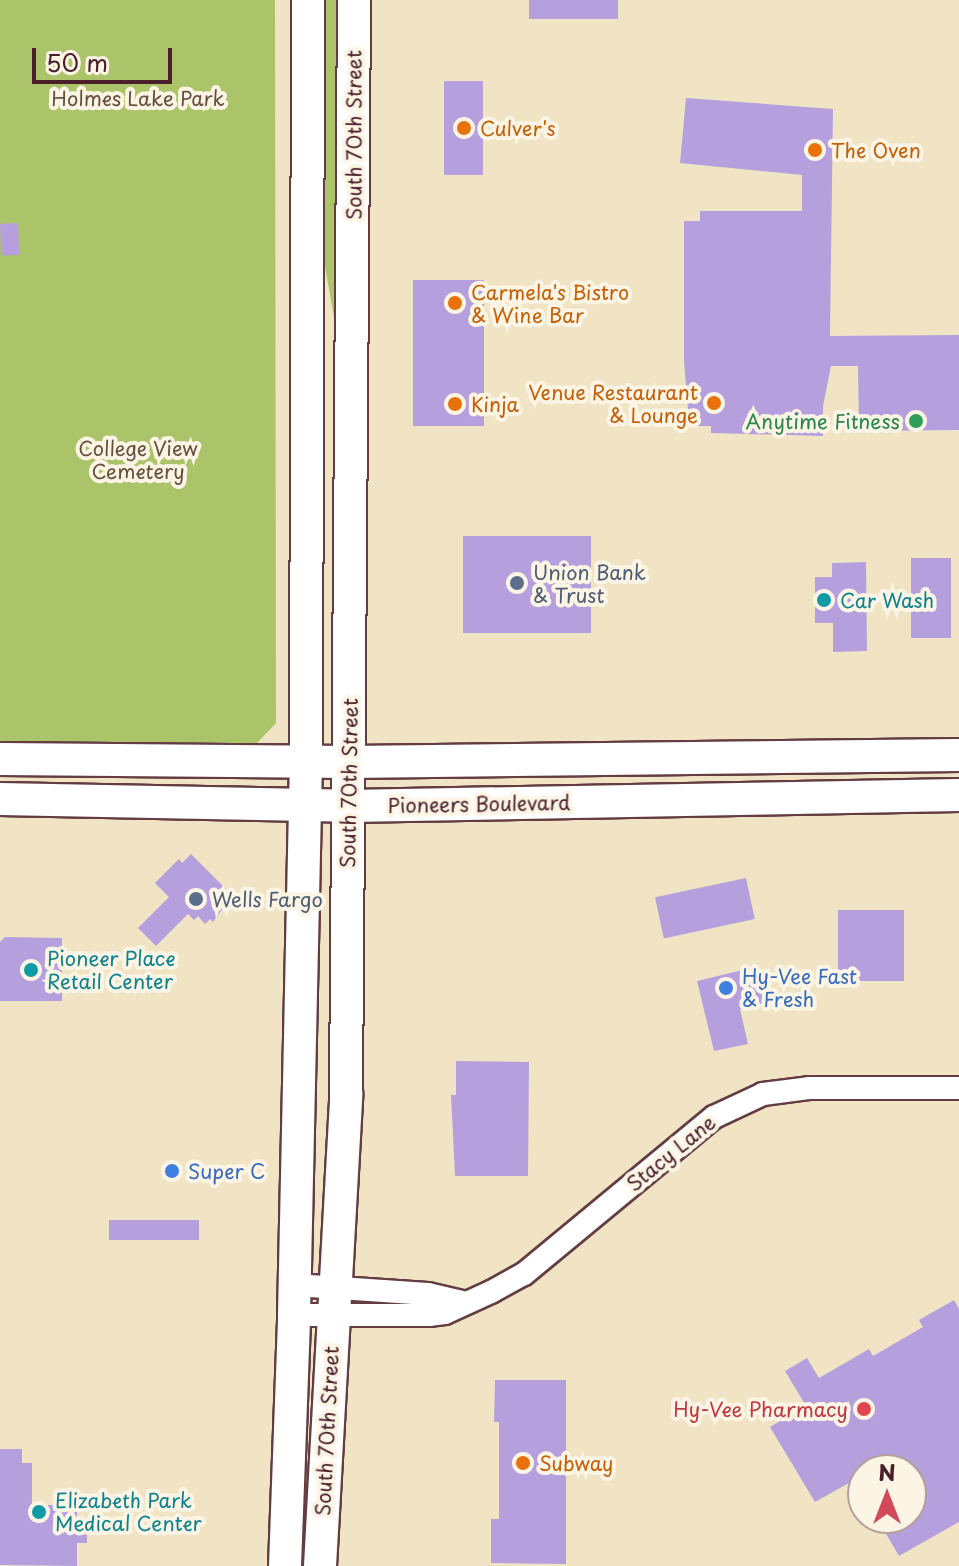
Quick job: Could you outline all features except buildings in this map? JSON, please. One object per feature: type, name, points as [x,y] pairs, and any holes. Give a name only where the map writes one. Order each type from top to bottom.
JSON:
[{"type":"main road","name":"South 70th Street","points":[[285,1566],[295,1300],[306,761],[308,0]]},
{"type":"main road","name":"South 70th Street","points":[[320,1566],[346,1094],[354,0]]},
{"type":"main road","points":[[0,759],[349,762],[959,755]]},
{"type":"main road","name":"Pioneers Boulevard","points":[[0,799],[349,806],[959,795]]},
{"type":"street","name":"Stacy Lane","points":[[295,1300],[335,1301],[429,1315],[445,1313],[524,1274],[714,1117],[739,1103],[788,1089],[959,1088]]},
{"type":"green space","name":"College View Cemetery","points":[[0,0],[275,0],[276,723],[257,743],[0,741]]},
{"type":"green space","points":[[319,0],[340,0],[336,329],[320,238]]},
{"type":"place","name":"Culver's","points":[[464,128]]},
{"type":"place","name":"The Oven","points":[[815,150]]},
{"type":"place","name":"Carmela's Bistro & Wine Bar","points":[[455,303]]},
{"type":"place","name":"Venue Restaurant & Lounge","points":[[714,403]]},
{"type":"place","name":"Kinja","points":[[455,404]]},
{"type":"place","name":"Anytime Fitness","points":[[916,421]]},
{"type":"place","name":"Union Bank & Trust","points":[[517,583]]},
{"type":"place","name":"Car Wash","points":[[824,600]]},
{"type":"place","name":"Wells Fargo","points":[[196,899]]},
{"type":"place","name":"Pioneer Place Retail Center","points":[[31,970]]},
{"type":"place","name":"Hy-Vee Fast & Fresh","points":[[726,988]]},
{"type":"place","name":"Super C","points":[[172,1171]]},
{"type":"place","name":"Hy-Vee Pharmacy","points":[[864,1409]]},
{"type":"place","name":"Subway","points":[[523,1463]]},
{"type":"place","name":"Elizabeth Park Medical Center","points":[[39,1512]]},
{"type":"park label","name":"Holmes Lake Park","points":[[138,98]]}]
